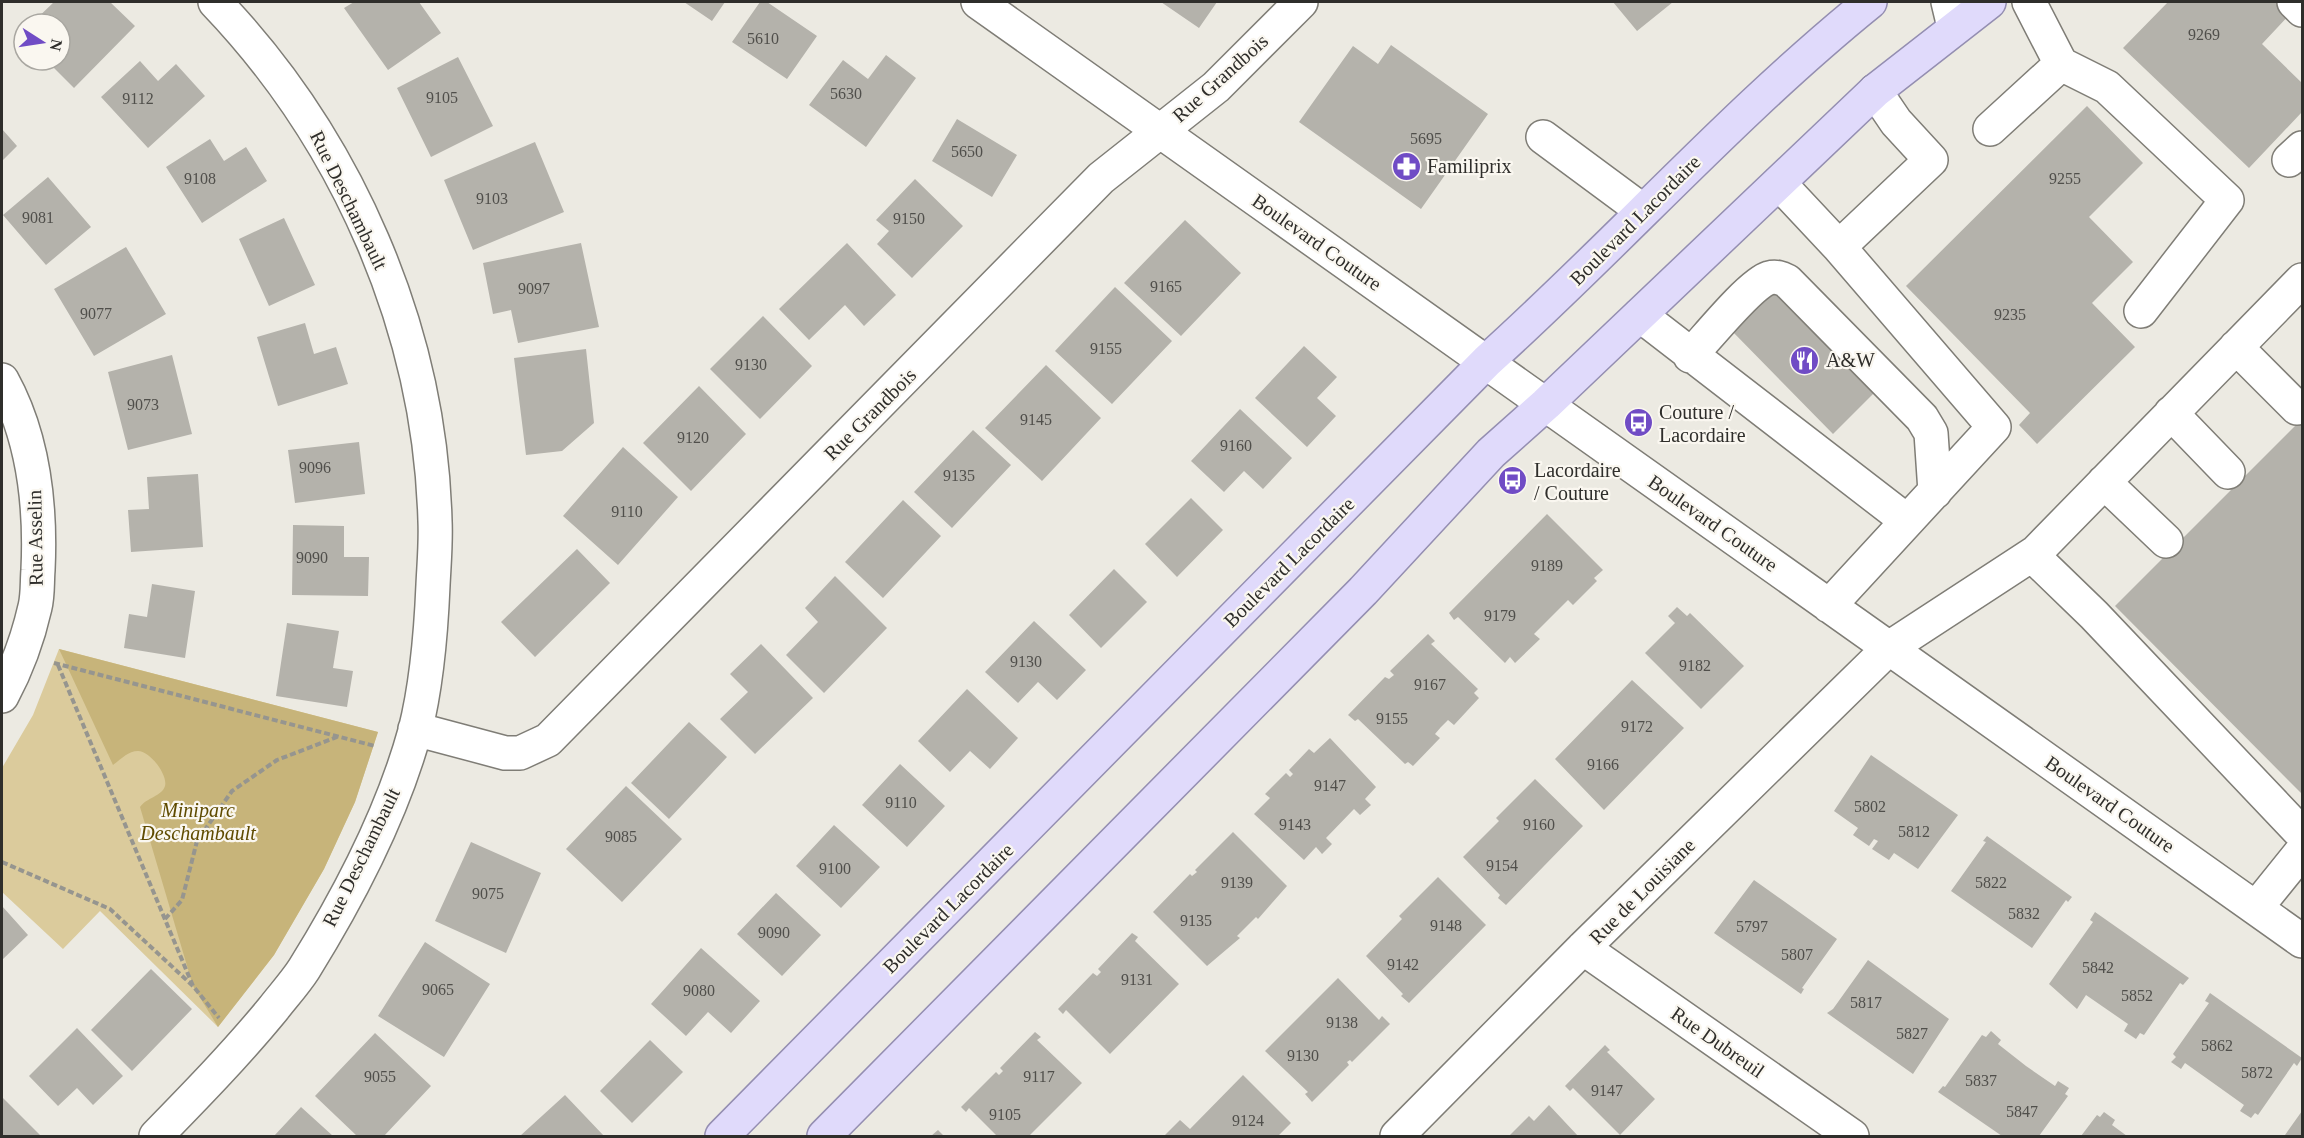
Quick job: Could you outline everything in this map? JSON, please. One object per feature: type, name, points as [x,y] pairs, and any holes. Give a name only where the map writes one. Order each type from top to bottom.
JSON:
[{"type":"main road","name":"Boulevard Lacordaire","points":[[722,1137],[1487,361],[1549,305],[1812,49],[1870,2]]},
{"type":"main road","points":[[824,1137],[1363,591],[1491,453],[1546,404],[1779,183],[1951,14],[1989,2]]},
{"type":"street","name":"Rue Deschambault","points":[[156,1137],[242,1047],[303,971],[355,878],[387,810],[415,729],[431,630],[435,521],[425,420],[402,316],[365,223],[317,131],[252,40],[214,2]]},
{"type":"street","name":"Boulevard Couture","points":[[978,2],[2302,941]]},
{"type":"street","name":"Rue Grandbois","points":[[415,729],[505,753],[526,751],[548,740],[1101,178],[1216,87],[1301,2]]},
{"type":"street","points":[[2029,2],[2061,64],[2107,87],[2227,200],[2141,311]]},
{"type":"street","points":[[2294,2],[2302,10]]},
{"type":"street","points":[[1990,129],[2061,64]]},
{"type":"street","points":[[1839,247],[1931,160],[1896,122],[1875,91]]},
{"type":"street","points":[[1543,137],[1644,211]]},
{"type":"street","points":[[1779,183],[1839,247],[1994,428],[1829,606]]},
{"type":"street","points":[[1690,356],[1752,290],[1766,279],[1777,277],[1787,281],[1922,418],[1931,433],[1935,492]]},
{"type":"street","name":"Rue de Louisiane","points":[[1397,1137],[1583,948],[1889,648],[2032,555],[2302,280]]},
{"type":"street","points":[[1640,315],[1690,356],[1908,521]]},
{"type":"street","points":[[2236,347],[2297,408]]},
{"type":"street","name":"Rue Asselin","points":[[2,380],[12,399],[33,471],[39,540],[36,605],[18,667],[2,696]]},
{"type":"street","points":[[2171,413],[2228,472]]},
{"type":"street","points":[[2104,482],[2166,541]]},
{"type":"street","points":[[2032,555],[2094,615],[2302,834]]},
{"type":"street","points":[[2256,908],[2302,851]]},
{"type":"street","name":"Rue Dubreuil","points":[[1583,948],[1852,1137]]},
{"type":"path","points":[[21,654],[377,747]]},
{"type":"path","points":[[58,664],[193,986]]},
{"type":"path","points":[[165,919],[182,900],[197,841],[232,791],[277,760],[338,736]]},
{"type":"path","points":[[2,862],[110,909],[193,986],[242,1047]]},
{"type":"green space","name":"Miniparc Deschambault","points":[[59,649],[378,732],[355,802],[324,869],[274,955],[218,1027],[100,911],[63,949],[2,892],[2,768],[33,715]]},
{"type":"green space","name":"Miniparc Deschambault","points":[[59,649],[378,732],[355,802],[324,869],[274,955],[218,1027],[193,986],[140,807],[163,789],[164,776],[153,759],[143,752],[134,751],[113,765]]},
{"type":"building","points":[[54,2],[110,2],[135,26],[74,88],[58,72],[72,72],[72,12],[44,12]]},
{"type":"building","points":[[354,2],[419,2],[441,33],[388,70],[344,8]]},
{"type":"building","points":[[684,2],[725,2],[712,21]]},
{"type":"building","points":[[760,2],[767,2],[817,36],[787,79],[732,42]]},
{"type":"building","points":[[1161,2],[1217,2],[1199,28]]},
{"type":"building","points":[[1613,2],[1673,2],[1637,31]]},
{"type":"building","points":[[2168,2],[2279,2],[2291,13],[2262,44],[2302,83],[2302,112],[2249,168],[2123,48]]},
{"type":"building","name":"Familiprix","points":[[1391,45],[1488,114],[1421,209],[1299,122],[1353,46],[1378,64]]},
{"type":"building","points":[[886,55],[916,78],[866,147],[809,105],[843,60],[868,79]]},
{"type":"building","points":[[458,57],[493,126],[431,157],[397,88]]},
{"type":"building","points":[[140,61],[158,81],[176,64],[205,96],[148,148],[101,97]]},
{"type":"building","points":[[2087,106],[2143,163],[2089,217],[2133,262],[2092,303],[2135,347],[2037,444],[2019,425],[2030,413],[1906,286]]},
{"type":"building","points":[[957,119],[1017,155],[992,197],[932,161]]},
{"type":"building","points":[[2,129],[17,146],[2,161]]},
{"type":"building","points":[[210,139],[224,161],[246,147],[267,181],[202,223],[166,167]]},
{"type":"building","points":[[535,142],[564,212],[473,250],[444,180]]},
{"type":"building","points":[[48,177],[91,227],[46,265],[3,215]]},
{"type":"building","points":[[915,179],[963,226],[912,278],[877,244],[889,231],[876,220]]},
{"type":"building","points":[[284,218],[315,285],[269,306],[239,239]]},
{"type":"building","points":[[1185,220],[1241,273],[1181,336],[1124,283]]},
{"type":"building","points":[[581,243],[599,327],[518,343],[511,310],[493,314],[483,263]]},
{"type":"building","points":[[847,243],[896,295],[864,326],[845,305],[809,340],[779,309]]},
{"type":"building","points":[[126,247],[166,314],[94,356],[54,289]]},
{"type":"building","name":"A&W","points":[[1778,286],[1878,389],[1833,434],[1732,331]]},
{"type":"building","points":[[1115,287],[1172,341],[1112,404],[1055,351]]},
{"type":"building","points":[[763,316],[812,366],[760,419],[710,369]]},
{"type":"building","points":[[305,323],[314,354],[336,347],[348,384],[278,406],[257,337]]},
{"type":"building","points":[[1304,346],[1337,377],[1317,398],[1336,416],[1307,447],[1255,398]]},
{"type":"building","points":[[586,349],[594,423],[562,451],[526,455],[514,358]]},
{"type":"building","points":[[172,355],[192,434],[128,450],[108,372]]},
{"type":"building","points":[[1046,365],[1101,418],[1042,481],[985,428]]},
{"type":"building","points":[[699,386],[746,434],[691,491],[643,443]]},
{"type":"building","points":[[1240,409],[1292,458],[1263,489],[1244,471],[1224,492],[1191,461]]},
{"type":"building","points":[[2302,419],[2302,794],[2115,606]]},
{"type":"building","points":[[973,430],[1011,465],[952,528],[914,492]]},
{"type":"building","points":[[359,442],[365,494],[295,503],[288,450]]},
{"type":"building","points":[[623,447],[678,497],[618,565],[563,516]]},
{"type":"building","points":[[198,474],[203,547],[131,552],[128,510],[149,509],[147,477]]},
{"type":"building","points":[[1191,498],[1223,530],[1177,577],[1145,544]]},
{"type":"building","points":[[903,500],[941,536],[883,598],[845,562]]},
{"type":"building","points":[[1547,514],[1603,570],[1594,578],[1597,581],[1573,605],[1568,600],[1534,634],[1540,639],[1515,663],[1510,657],[1505,663],[1458,617],[1454,620],[1449,613]]},
{"type":"building","points":[[293,525],[344,526],[344,557],[369,557],[368,596],[292,595]]},
{"type":"building","points":[[577,549],[610,583],[535,657],[501,622]]},
{"type":"building","points":[[1114,569],[1147,602],[1101,648],[1069,615]]},
{"type":"building","points":[[835,576],[887,628],[824,693],[786,655],[818,622],[805,608]]},
{"type":"building","points":[[152,584],[195,591],[185,658],[124,648],[129,614],[147,617]]},
{"type":"building","points":[[1677,607],[1687,616],[1690,613],[1744,666],[1701,709],[1645,653],[1675,623],[1668,616]]},
{"type":"building","points":[[1034,621],[1086,670],[1057,700],[1038,682],[1018,703],[985,672]]},
{"type":"building","points":[[287,623],[339,631],[333,668],[353,671],[347,707],[276,696]]},
{"type":"building","points":[[1428,634],[1435,641],[1431,644],[1478,689],[1474,693],[1479,698],[1454,725],[1448,720],[1441,727],[1435,734],[1440,738],[1413,766],[1408,762],[1405,764],[1358,719],[1355,721],[1348,715],[1385,677],[1389,679],[1394,675],[1390,671]]},
{"type":"building","points":[[761,644],[813,698],[755,754],[720,719],[748,692],[730,674]]},
{"type":"building","points":[[1632,680],[1684,728],[1604,810],[1555,759]]},
{"type":"building","points":[[967,689],[1018,738],[990,769],[970,751],[950,772],[918,741]]},
{"type":"building","points":[[689,722],[727,757],[669,819],[631,783]]},
{"type":"building","points":[[1330,738],[1376,787],[1365,799],[1371,805],[1360,815],[1354,809],[1326,838],[1332,844],[1322,854],[1316,847],[1304,860],[1254,814],[1270,798],[1265,794],[1286,773],[1290,777],[1293,774],[1289,770],[1309,749],[1314,753]]},
{"type":"building","points":[[1871,755],[1958,815],[1918,869],[1894,853],[1889,860],[1872,849],[1878,841],[1874,839],[1869,846],[1853,835],[1858,828],[1834,811]]},
{"type":"building","points":[[900,764],[945,806],[907,847],[862,805]]},
{"type":"building","points":[[1535,779],[1583,826],[1506,905],[1498,898],[1500,895],[1463,857],[1499,821],[1496,818]]},
{"type":"building","points":[[626,786],[682,839],[622,902],[566,849]]},
{"type":"building","points":[[834,825],[880,867],[841,908],[796,866]]},
{"type":"building","points":[[1233,832],[1287,886],[1258,919],[1256,917],[1237,936],[1240,938],[1207,966],[1153,912],[1190,874],[1192,876],[1197,872],[1195,870]]},
{"type":"building","points":[[1987,836],[2072,897],[2068,902],[2066,900],[2032,948],[1951,891],[1986,842],[1983,841]]},
{"type":"building","points":[[471,842],[541,873],[506,953],[435,921]]},
{"type":"building","points":[[1438,877],[1486,925],[1409,1003],[1366,956],[1402,919],[1399,916]]},
{"type":"building","points":[[1754,880],[1837,939],[1802,988],[1804,989],[1801,994],[1714,933]]},
{"type":"building","points":[[776,893],[821,935],[782,976],[737,934]]},
{"type":"building","points":[[2,906],[28,935],[2,960]]},
{"type":"building","points":[[2095,912],[2189,978],[2183,985],[2180,983],[2144,1035],[2140,1033],[2136,1039],[2124,1031],[2128,1024],[2086,995],[2077,1009],[2049,984],[2093,922],[2090,920]]},
{"type":"building","points":[[1132,933],[1138,937],[1135,941],[1179,984],[1110,1054],[1066,1010],[1063,1014],[1058,1009],[1093,973],[1097,976],[1101,972],[1098,969]]},
{"type":"building","points":[[425,942],[490,984],[444,1057],[378,1016]]},
{"type":"building","points":[[701,948],[760,1001],[731,1033],[708,1012],[686,1036],[651,1004]]},
{"type":"building","points":[[1868,960],[1949,1019],[1913,1074],[1827,1013],[1833,1009]]},
{"type":"building","points":[[151,969],[192,1009],[132,1071],[91,1030]]},
{"type":"building","points":[[1338,978],[1379,1020],[1382,1016],[1390,1024],[1352,1062],[1350,1060],[1347,1062],[1349,1065],[1312,1102],[1305,1094],[1308,1092],[1265,1051]]},
{"type":"building","points":[[2210,993],[2302,1058],[2297,1066],[2294,1063],[2258,1115],[2255,1113],[2251,1118],[2240,1111],[2244,1105],[2185,1063],[2181,1069],[2171,1062],[2176,1057],[2173,1054],[2209,1003],[2205,1001]]},
{"type":"building","points":[[77,1028],[123,1076],[93,1105],[77,1088],[58,1106],[29,1076]]},
{"type":"building","points":[[1991,1031],[2001,1040],[1998,1044],[2026,1066],[2055,1086],[2058,1081],[2069,1088],[2065,1094],[2068,1096],[2039,1136],[2002,1136],[1938,1092],[1943,1086],[1945,1087],[1982,1035],[1986,1037]]},
{"type":"building","points":[[1035,1032],[1041,1037],[1037,1040],[1082,1083],[1029,1136],[997,1136],[969,1108],[966,1112],[961,1107],[996,1072],[999,1075],[1003,1071],[1000,1068]]},
{"type":"building","points":[[375,1033],[431,1086],[384,1136],[357,1136],[315,1096]]},
{"type":"building","points":[[650,1040],[683,1072],[632,1123],[600,1091]]},
{"type":"building","points":[[1605,1045],[1610,1050],[1607,1052],[1655,1099],[1620,1135],[1573,1088],[1570,1091],[1565,1086]]},
{"type":"building","points":[[1243,1075],[1291,1123],[1278,1136],[1164,1136],[1180,1120],[1190,1129]]},
{"type":"building","points":[[565,1095],[604,1136],[520,1136]]},
{"type":"building","points":[[2,1097],[41,1136],[2,1136]]},
{"type":"building","points":[[1549,1105],[1578,1136],[1509,1136],[1529,1116],[1534,1121]]},
{"type":"building","points":[[301,1107],[333,1136],[274,1136]]},
{"type":"building","points":[[2302,1111],[2302,1136],[2285,1135]]},
{"type":"building","points":[[2104,1112],[2115,1120],[2112,1125],[2127,1136],[2081,1136],[2097,1115],[2100,1117]]},
{"type":"building","points":[[938,1130],[943,1135],[931,1136]]},
{"type":"place","name":"Familiprix","points":[[1406,166]]},
{"type":"place","name":"A&W","points":[[1805,360]]},
{"type":"place","name":"Couture / Lacordaire","points":[[1638,423]]},
{"type":"place","name":"Lacordaire / Couture","points":[[1513,481]]}]
